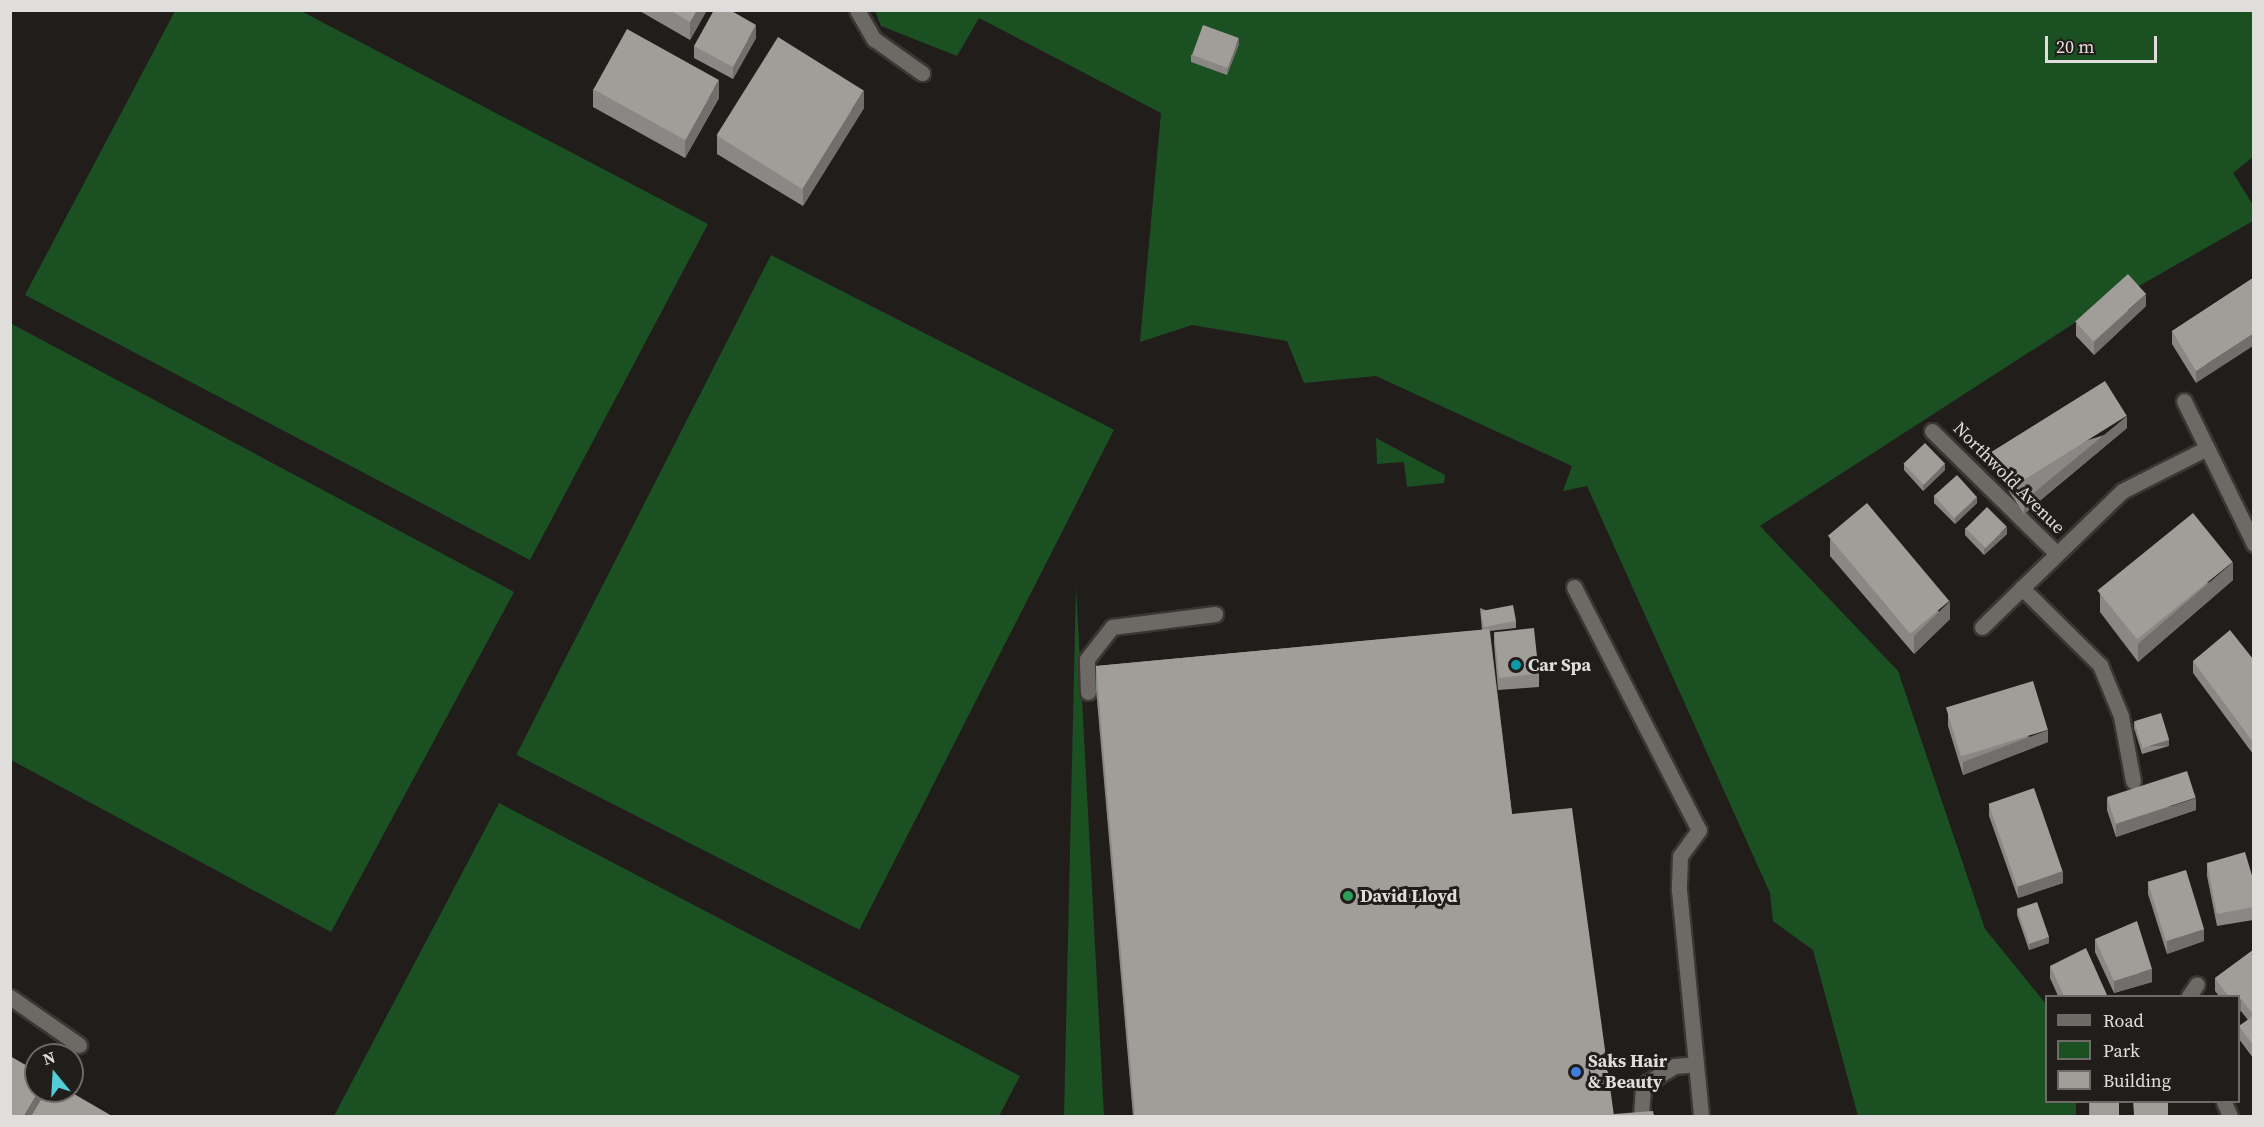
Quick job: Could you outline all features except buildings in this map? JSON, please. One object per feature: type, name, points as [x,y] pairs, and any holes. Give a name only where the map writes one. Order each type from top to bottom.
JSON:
[{"type":"street","points":[[857,10],[874,39],[922,73]]},
{"type":"street","points":[[2184,401],[2253,544]]},
{"type":"street","name":"Northwold Avenue","points":[[1932,431],[2057,554]]},
{"type":"street","name":"Northwold Avenue","points":[[1982,627],[2122,491],[2207,448]]},
{"type":"street","points":[[1574,586],[1698,830],[1680,856],[1679,890],[1701,1116]]},
{"type":"street","points":[[2022,588],[2100,665],[2121,716],[2133,781]]},
{"type":"street","points":[[1088,692],[1088,659],[1112,627],[1215,614]]},
{"type":"street","points":[[10,997],[76,1043]]},
{"type":"street","points":[[1641,1114],[1643,1085],[1675,1066],[1696,1064]]},
{"type":"green space","points":[[175,11],[301,11],[708,224],[530,560],[25,295]]},
{"type":"green space","points":[[875,11],[2253,11],[2253,157],[2233,173],[2253,205],[2253,221],[2076,322],[1760,526],[1898,671],[1985,929],[2045,1003],[2045,1103],[2076,1103],[2076,1116],[1858,1116],[1813,950],[1773,921],[1770,893],[1587,486],[1563,491],[1572,466],[1376,376],[1304,383],[1287,341],[1192,325],[1140,342],[1161,113],[979,18],[957,56],[881,26]]},
{"type":"green space","points":[[771,255],[1114,430],[859,930],[516,755]]},
{"type":"green space","points":[[10,323],[514,592],[331,932],[11,760]]},
{"type":"green space","points":[[1376,438],[1445,475],[1444,483],[1407,487],[1404,462],[1377,464]]},
{"type":"green space","points":[[1076,586],[1104,1116],[1064,1116]]},
{"type":"green space","points":[[499,803],[1020,1076],[999,1116],[334,1116]]},
{"type":"place","name":"Car Spa","points":[[1516,665]]},
{"type":"place","name":"David Lloyd","points":[[1348,896]]},
{"type":"place","name":"Saks Hair & Beauty","points":[[1576,1072]]}]
